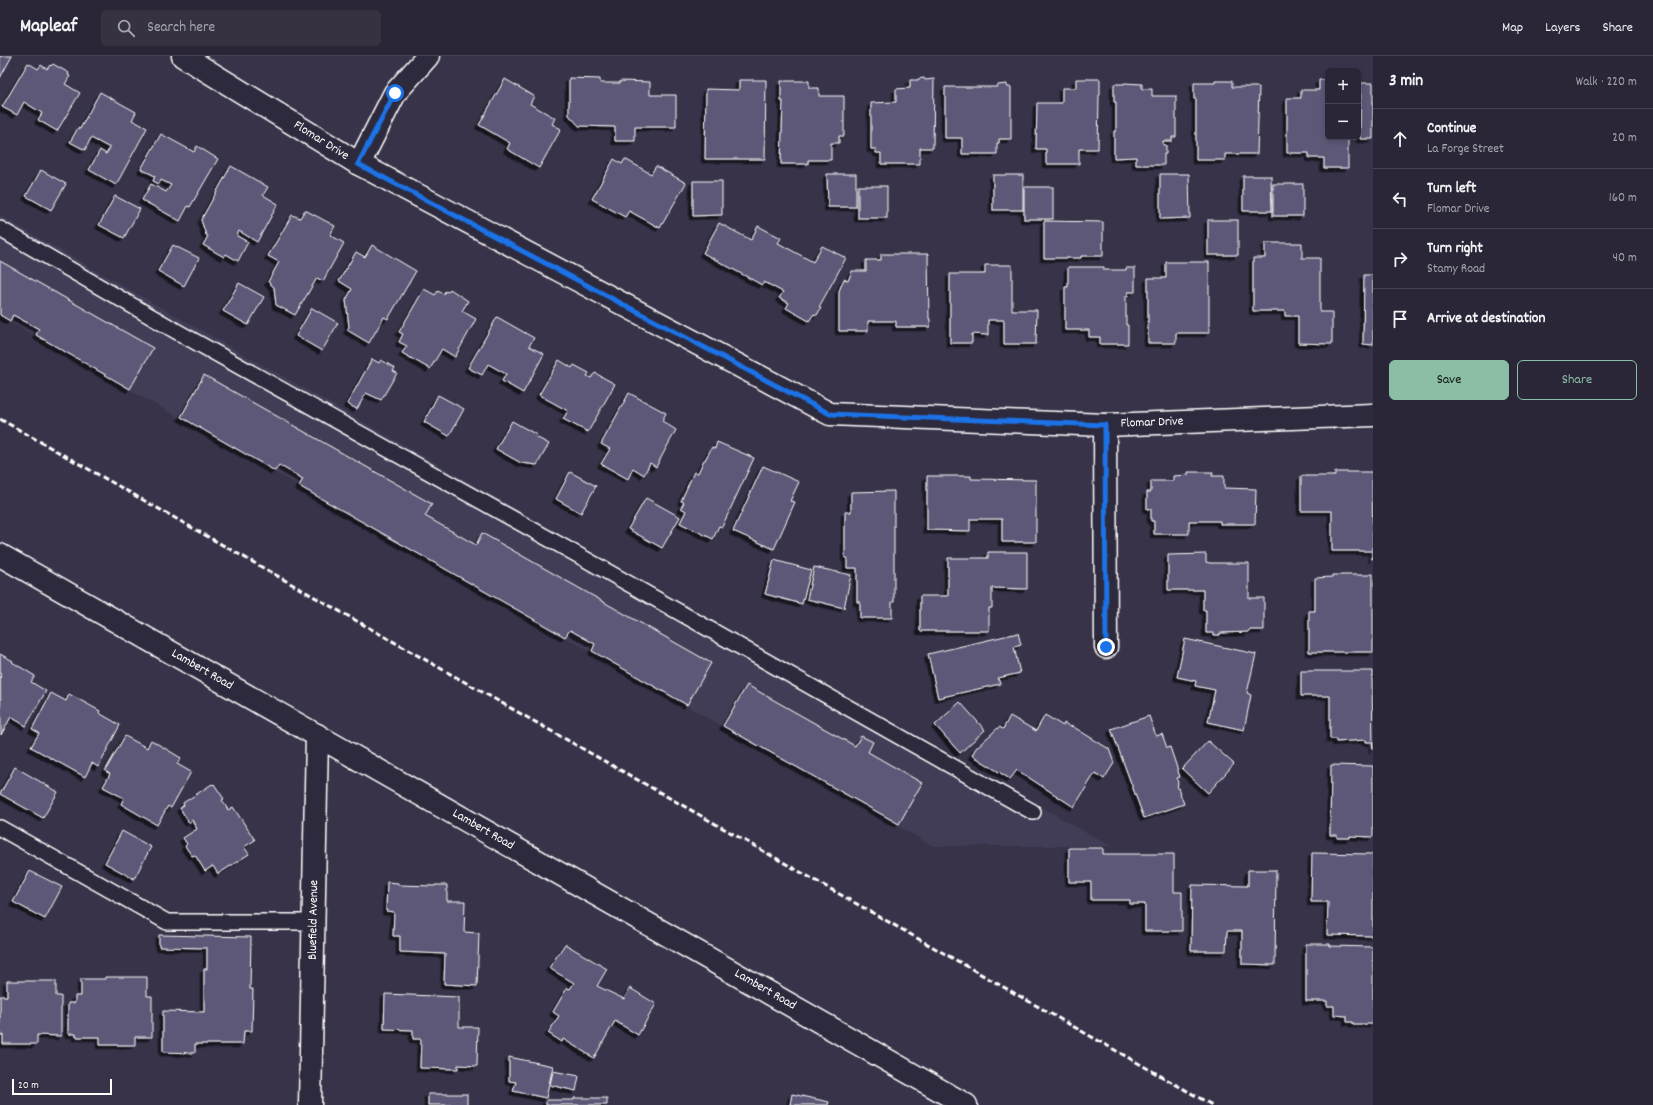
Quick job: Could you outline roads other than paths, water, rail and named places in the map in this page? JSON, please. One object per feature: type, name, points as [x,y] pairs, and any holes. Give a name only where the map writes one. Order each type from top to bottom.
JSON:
[{"type":"street","name":"Flomar Drive","points":[[183,56],[358,164],[830,414],[1105,425],[1373,415]]},
{"type":"street","points":[[358,164],[395,93],[428,56]]},
{"type":"street","points":[[1105,425],[1106,647]]},
{"type":"street","name":"Lambert Road","points":[[0,555],[966,1105]]},
{"type":"street","name":"Bluefield Avenue","points":[[310,1105],[316,735]]},
{"type":"lane","points":[[0,229],[183,335],[578,555],[1032,812]]},
{"type":"lane","points":[[0,828],[167,922],[314,922]]},
{"type":"railway","points":[[0,419],[1212,1105]]}]
